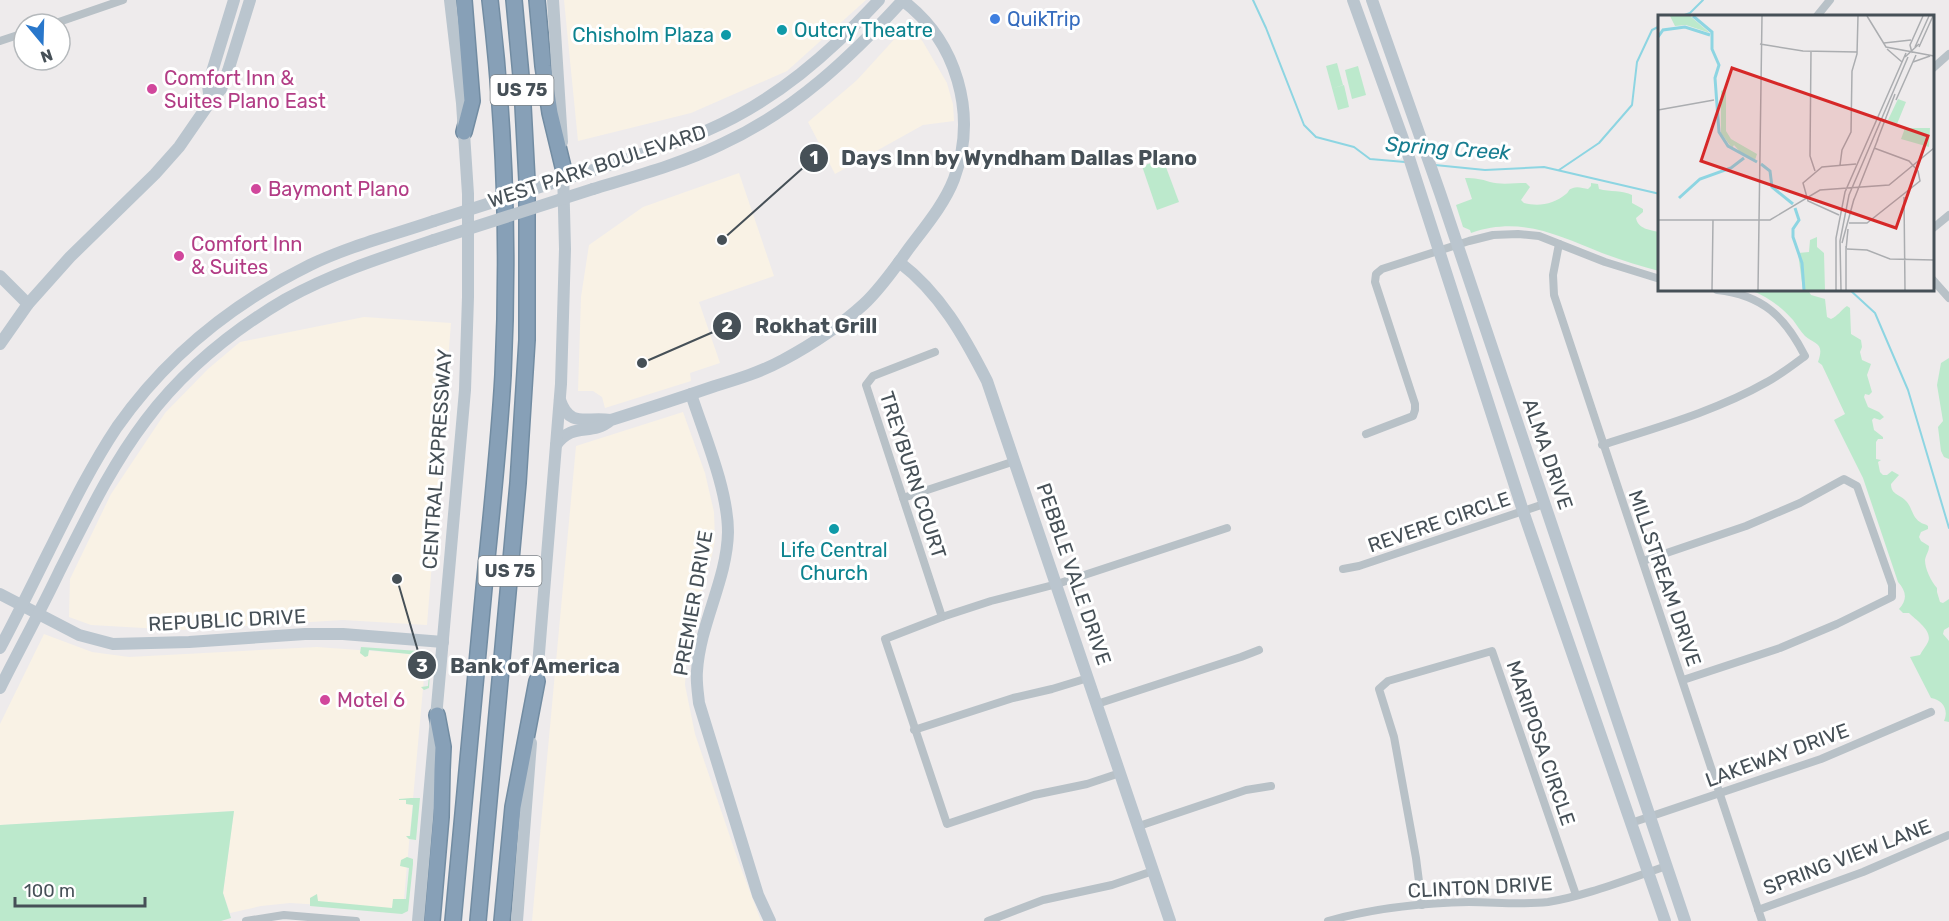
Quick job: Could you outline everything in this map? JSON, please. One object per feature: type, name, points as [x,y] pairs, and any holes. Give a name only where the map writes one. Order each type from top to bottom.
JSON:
[{"type":"highway","points":[[464,0],[472,101],[464,132]]},
{"type":"highway","name":"US 75","points":[[453,921],[495,476],[503,365],[504,174],[501,114],[490,0]]},
{"type":"highway","name":"US 75","points":[[478,921],[518,483],[527,340],[527,181],[514,0]]},
{"type":"highway","points":[[537,0],[550,113],[563,167]]},
{"type":"highway","points":[[502,921],[513,807],[537,681]]},
{"type":"highway","points":[[432,921],[443,747],[436,715]]},
{"type":"main road","points":[[210,102],[208,85],[234,0]]},
{"type":"main road","points":[[0,344],[28,304],[77,250],[155,174],[179,147],[221,89],[249,0]]},
{"type":"main road","name":"CENTRAL EXPRESSWAY","points":[[418,921],[465,390],[468,250],[464,132],[450,0]]},
{"type":"main road","points":[[517,921],[560,400],[565,249],[563,167],[553,0]]},
{"type":"main road","name":"WEST PARK BOULEVARD","points":[[0,648],[69,510],[117,427],[170,364],[205,331],[280,280],[346,250],[708,130],[754,106],[816,62],[844,38],[879,0]]},
{"type":"main road","points":[[560,400],[569,416],[580,420],[612,420],[766,369],[803,349],[849,317],[877,291],[945,198],[958,164],[963,132],[961,88],[950,60],[933,29],[903,0]]},
{"type":"main road","name":"WEST PARK BOULEVARD","points":[[0,688],[106,480],[146,419],[179,381],[219,345],[256,318],[316,284],[351,268],[646,173],[722,144],[768,119],[833,72],[867,40],[903,0]]},
{"type":"main road","name":"ALMA DRIVE","points":[[1353,0],[1420,190],[1523,511],[1665,921]]},
{"type":"main road","name":"ALMA DRIVE","points":[[1371,0],[1422,140],[1685,921]]},
{"type":"main road","points":[[1370,50],[1387,43]]},
{"type":"main road","name":"PEBBLE VALE DRIVE","points":[[899,262],[932,292],[964,336],[987,381],[1170,921]]},
{"type":"main road","points":[[0,276],[28,304]]},
{"type":"main road","points":[[205,331],[219,345]]},
{"type":"main road","name":"PREMIER DRIVE","points":[[691,394],[724,497],[728,532],[723,565],[699,655],[697,672],[699,703],[758,895],[770,921]]},
{"type":"main road","points":[[556,445],[570,432],[593,429],[606,425],[612,420]]},
{"type":"main road","points":[[117,427],[133,438]]},
{"type":"main road","name":"REPUBLIC DRIVE","points":[[0,594],[79,635],[113,644],[189,642],[305,634],[342,634],[443,642]]},
{"type":"street","points":[[72,17],[123,0]]},
{"type":"street","points":[[1818,15],[1830,0]]},
{"type":"street","points":[[1934,67],[1949,54]]},
{"type":"street","points":[[1934,227],[1949,215]]},
{"type":"street","points":[[1366,434],[1406,420],[1413,416],[1415,410],[1375,282],[1376,274],[1382,269],[1492,235],[1518,234],[1539,236],[1605,262],[1658,279]]},
{"type":"street","name":"MILLSTREAM DRIVE","points":[[1559,244],[1553,275],[1554,294],[1602,445],[1721,793],[1762,921]]},
{"type":"street","points":[[1934,281],[1949,298]]},
{"type":"street","points":[[1602,445],[1701,412],[1735,398],[1768,382],[1805,356],[1795,336],[1781,318],[1748,297],[1730,291]]},
{"type":"street","name":"TREYBURN COURT","points":[[935,352],[873,376],[866,385],[942,617]]},
{"type":"street","points":[[903,498],[1015,461]]},
{"type":"street","points":[[1643,561],[1746,526],[1800,503],[1844,479],[1857,486],[1892,585],[1892,597],[1837,624],[1780,648],[1683,680]]},
{"type":"street","name":"REVERE CIRCLE","points":[[1343,569],[1359,566],[1544,504]]},
{"type":"street","points":[[1120,774],[1034,795],[947,824],[885,639],[991,601],[1057,584],[1227,528]]},
{"type":"street","points":[[1097,704],[1259,650]]},
{"type":"street","name":"MARIPOSA CIRCLE","points":[[1422,905],[1416,858],[1394,737],[1379,689],[1389,681],[1492,651],[1576,895]]},
{"type":"street","points":[[914,730],[1013,698],[1088,678]]},
{"type":"street","name":"LAKEWAY DRIVE","points":[[1631,823],[1821,759],[1931,712]]},
{"type":"street","points":[[1138,826],[1246,790],[1271,786]]},
{"type":"street","name":"SPRING VIEW LANE","points":[[1758,910],[1863,872],[1949,835]]},
{"type":"street","name":"CLINTON DRIVE","points":[[1328,921],[1356,914],[1422,905],[1468,902],[1546,902],[1576,895],[1667,866]]},
{"type":"street","points":[[988,921],[1043,900],[1112,885],[1153,871]]},
{"type":"street","points":[[246,921],[284,915],[356,921]]},
{"type":"shaded area","points":[[564,0],[866,0],[787,71],[691,113],[578,141]]},
{"type":"shaded area","points":[[909,23],[947,83],[953,104],[954,121],[923,125],[835,174],[808,122],[857,80]]},
{"type":"shaded area","points":[[739,173],[774,276],[699,302],[720,363],[690,373],[691,381],[605,408],[602,397],[593,391],[578,391],[581,297],[589,245],[643,207]]},
{"type":"shaded area","points":[[364,317],[451,323],[427,625],[343,620],[179,630],[91,625],[69,617],[70,579],[111,494],[165,413],[208,369],[240,342]]},
{"type":"shaded area","points":[[683,412],[705,473],[714,512],[715,540],[687,648],[685,685],[695,734],[761,921],[532,921],[576,446]]},
{"type":"shaded area","points":[[44,634],[92,652],[129,657],[317,647],[426,655],[403,910],[290,903],[261,906],[230,913],[223,893],[234,811],[0,825],[0,724]]},
{"type":"green space","points":[[1337,63],[1343,85],[1334,88],[1344,85],[1349,107],[1338,110],[1326,66]]},
{"type":"green space","points":[[1358,66],[1366,95],[1352,99],[1345,70]]},
{"type":"green space","points":[[1163,159],[1179,202],[1157,210],[1142,166]]},
{"type":"green space","points":[[1465,178],[1498,183],[1526,183],[1530,187],[1521,200],[1524,203],[1541,205],[1561,197],[1570,189],[1578,187],[1588,189],[1591,183],[1598,184],[1599,189],[1625,192],[1632,195],[1632,203],[1643,209],[1643,212],[1636,218],[1639,225],[1658,232],[1658,271],[1538,230],[1506,226],[1471,233],[1463,227],[1456,205],[1472,199]]},
{"type":"green space","points":[[1752,291],[1809,291],[1811,295],[1825,299],[1827,317],[1831,319],[1847,306],[1850,308],[1851,334],[1861,340],[1862,360],[1871,364],[1867,375],[1872,392],[1869,395],[1865,394],[1864,397],[1868,407],[1884,417],[1880,420],[1874,418],[1872,420],[1874,430],[1883,437],[1876,442],[1876,459],[1881,460],[1878,462],[1880,472],[1887,475],[1892,471],[1899,475],[1891,484],[1892,490],[1906,501],[1917,520],[1928,526],[1928,529],[1921,532],[1919,537],[1929,546],[1925,560],[1926,567],[1937,588],[1940,602],[1943,603],[1949,599],[1949,627],[1944,630],[1943,634],[1949,641],[1949,722],[1944,721],[1946,713],[1944,706],[1931,698],[1910,657],[1920,655],[1928,642],[1928,634],[1909,613],[1903,613],[1899,609],[1904,602],[1904,592],[1898,582],[1863,478],[1834,420],[1845,414],[1822,365],[1818,362],[1820,347],[1805,336],[1793,320],[1767,298]]},
{"type":"green space","points":[[1949,358],[1949,459],[1944,457],[1941,451],[1938,427],[1943,421],[1937,385],[1941,363]]},
{"type":"green space","points":[[361,647],[419,651],[419,653],[428,655],[431,658],[429,688],[424,690],[421,687],[428,686],[430,665],[419,664],[419,655],[369,650],[368,656],[365,657],[360,653]]},
{"type":"green space","points":[[420,798],[416,840],[409,839],[406,836],[410,836],[413,805],[406,804],[406,800],[399,799]]},
{"type":"green space","points":[[234,811],[223,893],[231,918],[221,921],[0,921],[0,825]]},
{"type":"green space","points":[[407,857],[413,859],[408,911],[402,914],[310,906],[310,898],[317,894],[318,901],[392,908],[393,899],[406,899],[409,868],[400,866],[401,860]]},
{"type":"waterway","name":"Spring Creek","points":[[1253,0],[1304,125],[1316,137],[1354,147],[1370,159],[1405,162]]},
{"type":"waterway","points":[[1685,15],[1690,13],[1703,0]]},
{"type":"waterway","points":[[1559,170],[1599,143],[1632,105],[1637,62],[1652,30],[1658,27]]},
{"type":"waterway","name":"Spring Creek","points":[[1435,165],[1485,170],[1544,167],[1658,194]]},
{"type":"waterway","name":"Spring Creek","points":[[1851,291],[1875,313],[1908,390],[1949,528]]},
{"type":"place","name":"QuikTrip","points":[[995,19]]},
{"type":"place","name":"Outcry Theatre","points":[[782,30]]},
{"type":"place","name":"Chisholm Plaza","points":[[726,35]]},
{"type":"place","name":"Comfort Inn & Suites Plano East","points":[[152,89]]},
{"type":"place","name":"Baymont Plano","points":[[256,189]]},
{"type":"place","name":"Days Inn by Wyndham Dallas Plano","points":[[722,240]]},
{"type":"place","name":"Comfort Inn & Suites","points":[[179,256]]},
{"type":"place","name":"Rokhat Grill","points":[[642,363]]},
{"type":"place","name":"Life Central Church","points":[[834,529]]},
{"type":"place","name":"Bank of America","points":[[397,579]]},
{"type":"place","name":"Motel 6","points":[[325,700]]}]
